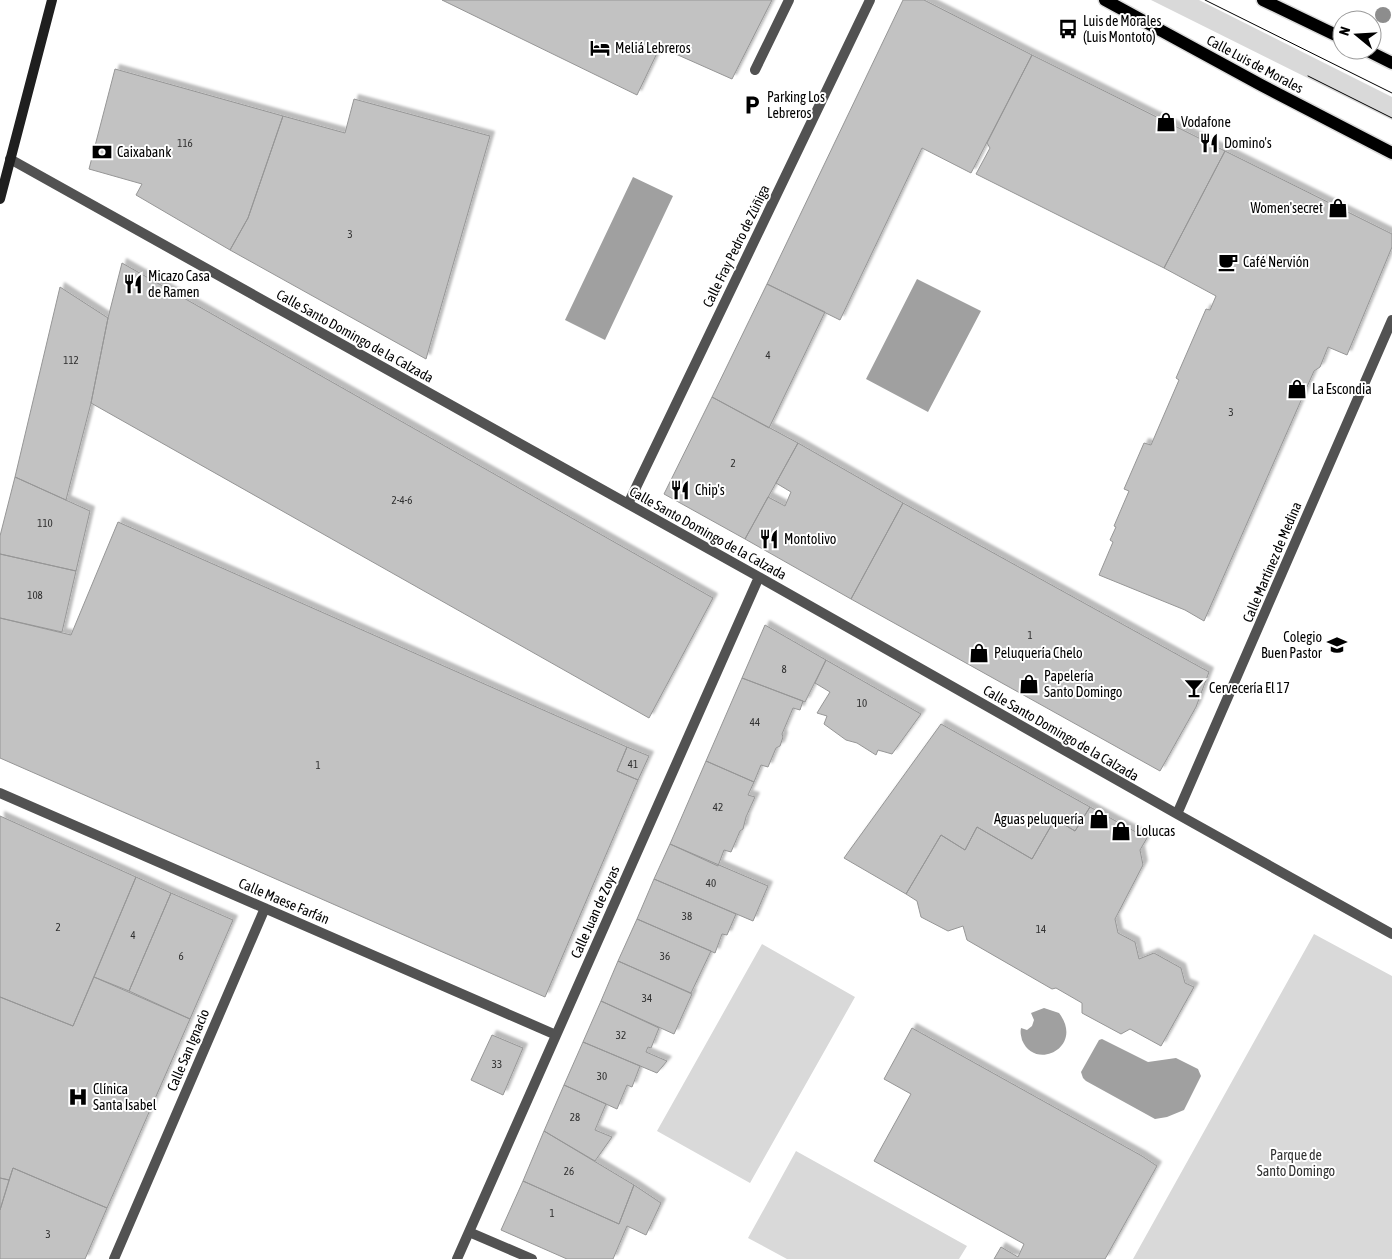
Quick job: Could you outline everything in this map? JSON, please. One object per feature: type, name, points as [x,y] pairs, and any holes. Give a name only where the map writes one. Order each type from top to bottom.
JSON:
[{"type":"main road","points":[[0,199],[52,0]]},
{"type":"main road","name":"Calle Luis de Morales","points":[[1105,0],[1261,85],[1392,153]]},
{"type":"main road","points":[[1263,0],[1332,33]]},
{"type":"street","points":[[755,70],[789,0]]},
{"type":"street","name":"Calle Fray Pedro de Zúñiga","points":[[628,504],[870,0]]},
{"type":"street","name":"Calle Santo Domingo de la Calzada","points":[[10,159],[759,577],[1392,934]]},
{"type":"street","name":"Calle Martínez de Medina","points":[[1177,814],[1392,320]]},
{"type":"street","name":"Calle Juan de Zoyas","points":[[457,1259],[759,577]]},
{"type":"street","name":"Calle Maese Farfán","points":[[0,793],[556,1035]]},
{"type":"street","name":"Calle San Ignacio","points":[[114,1259],[264,908]]},
{"type":"street","points":[[470,1232],[532,1259]]},
{"type":"green space","points":[[1151,0],[1199,0],[1392,97],[1392,120]]},
{"type":"green space","name":"Parque de Santo Domingo","points":[[1314,934],[1392,976],[1392,1259],[1133,1259]]},
{"type":"green space","points":[[762,944],[855,997],[750,1183],[657,1131]]},
{"type":"green space","points":[[796,1151],[967,1246],[959,1259],[787,1259],[748,1238]]},
{"type":"shaded area","points":[[633,177],[673,196],[605,340],[565,320]]},
{"type":"shaded area","points":[[917,279],[981,311],[928,412],[866,379]]},
{"type":"shaded area","points":[[1044,1008],[1059,1013],[1065,1025],[1066,1036],[1062,1045],[1055,1051],[1037,1054],[1028,1049],[1022,1040],[1021,1028],[1027,1030],[1032,1026],[1034,1020],[1031,1013]]},
{"type":"shaded area","points":[[1102,1039],[1148,1062],[1176,1058],[1198,1069],[1201,1076],[1184,1110],[1167,1117],[1155,1119],[1086,1081],[1081,1072],[1099,1040]]},
{"type":"building","name":"Meliá Lebreros","points":[[442,0],[772,0],[732,79],[660,47],[637,95]]},
{"type":"building","points":[[903,0],[924,0],[1032,55],[971,173],[922,148],[840,320],[767,284]]},
{"type":"building","points":[[1032,55],[1225,151],[1164,268],[976,174],[990,148],[987,143]]},
{"type":"building","points":[[115,69],[283,116],[248,218],[230,250],[136,195],[142,184],[89,169]]},
{"type":"building","points":[[354,99],[490,136],[426,359],[230,250],[248,218],[283,116],[345,133]]},
{"type":"building","points":[[1225,151],[1392,234],[1392,247],[1347,355],[1328,347],[1320,367],[1314,371],[1204,621],[1185,610],[1099,575],[1113,542],[1110,540],[1116,527],[1114,526],[1129,491],[1124,489],[1144,443],[1151,445],[1179,380],[1176,378],[1206,309],[1210,310],[1216,296],[1164,268]]},
{"type":"building","points":[[122,263],[713,598],[649,718],[91,403],[108,318]]},
{"type":"building","points":[[767,284],[825,312],[769,428],[712,397]]},
{"type":"building","points":[[60,287],[108,318],[91,403],[66,500],[15,477]]},
{"type":"building","points":[[712,397],[798,443],[745,539],[664,494]]},
{"type":"building","points":[[798,443],[903,503],[851,599],[745,539],[768,497],[785,506],[791,492],[776,483]]},
{"type":"building","points":[[15,477],[90,511],[76,571],[0,554],[0,536]]},
{"type":"building","points":[[903,503],[1209,672],[1196,707],[1160,771],[851,599]]},
{"type":"building","points":[[118,522],[627,747],[617,771],[638,780],[545,997],[0,758],[0,618],[71,635]]},
{"type":"building","points":[[0,554],[76,571],[62,632],[0,618]]},
{"type":"building","points":[[765,625],[826,660],[805,702],[742,678]]},
{"type":"building","points":[[826,660],[921,714],[892,754],[878,750],[876,755],[857,743],[846,740],[824,724],[827,716],[817,713],[830,692],[815,683]]},
{"type":"building","points":[[742,678],[803,701],[800,710],[793,708],[782,734],[780,746],[776,748],[768,767],[761,765],[754,782],[706,761]]},
{"type":"building","points":[[941,724],[1090,807],[1075,831],[1055,819],[1032,859],[977,827],[965,850],[941,835],[906,894],[844,858]]},
{"type":"building","points":[[627,747],[649,756],[638,780],[617,771]]},
{"type":"building","points":[[706,761],[754,782],[748,795],[755,797],[743,829],[740,831],[731,852],[724,850],[718,866],[670,844]]},
{"type":"building","points":[[1090,807],[1147,838],[1140,850],[1143,865],[1115,919],[1118,933],[1135,942],[1139,959],[1154,953],[1181,968],[1185,983],[1194,987],[1161,1046],[1130,1029],[1121,1034],[1082,1013],[1082,1003],[1056,988],[1052,989],[967,940],[963,926],[948,931],[921,917],[917,901],[906,894],[941,835],[965,850],[977,827],[1032,859],[1055,819],[1075,831]]},
{"type":"building","points":[[0,816],[136,877],[73,1026],[0,997]]},
{"type":"building","points":[[670,844],[768,886],[753,921],[654,879]]},
{"type":"building","points":[[136,877],[171,893],[129,991],[94,977]]},
{"type":"building","points":[[654,879],[736,914],[727,935],[722,934],[715,953],[637,919]]},
{"type":"building","points":[[171,893],[233,920],[190,1019],[129,991]]},
{"type":"building","points":[[637,919],[711,951],[691,993],[618,961]]},
{"type":"building","points":[[618,961],[692,994],[674,1034],[601,1001]]},
{"type":"building","name":"Clínica Santa Isabel","points":[[94,977],[190,1019],[107,1208],[13,1168],[9,1180],[0,1178],[0,997],[73,1026]]},
{"type":"building","points":[[601,1001],[659,1028],[651,1048],[648,1047],[646,1052],[667,1061],[657,1073],[583,1042]]},
{"type":"building","points":[[912,1028],[1157,1166],[1105,1259],[994,1259],[1001,1247],[1018,1257],[1024,1244],[874,1161],[911,1094],[884,1079]]},
{"type":"building","points":[[492,1035],[523,1048],[503,1095],[471,1080]]},
{"type":"building","points":[[583,1042],[640,1066],[632,1087],[627,1085],[617,1109],[564,1085]]},
{"type":"building","points":[[564,1085],[606,1104],[595,1130],[612,1137],[595,1161],[544,1131]]},
{"type":"building","points":[[544,1131],[634,1185],[619,1224],[523,1181]]},
{"type":"building","points":[[13,1168],[107,1208],[85,1259],[0,1259],[0,1210]]},
{"type":"building","points":[[0,1178],[9,1180],[0,1210]]},
{"type":"building","points":[[523,1181],[619,1224],[634,1185],[661,1203],[646,1235],[627,1226],[613,1259],[567,1259],[501,1230]]},
{"type":"tram line","points":[[1205,0],[1392,93]]},
{"type":"tram line","points":[[1308,76],[1392,118]]},
{"type":"place","name":"Luis de Morales (Luis Montoto)","points":[[1068,29]]},
{"type":"place","name":"Meliá Lebreros","points":[[600,48]]},
{"type":"place","name":"Parking Los Lebreros","points":[[752,105]]},
{"type":"place","name":"Vodafone","points":[[1166,122]]},
{"type":"place","name":"Domino's","points":[[1209,143]]},
{"type":"place","name":"Caixabank","points":[[102,152]]},
{"type":"place","name":"Women'secret","points":[[1338,208]]},
{"type":"place","name":"Café Nervión","points":[[1228,262]]},
{"type":"place","name":"Micazo Casa de Ramen","points":[[133,284]]},
{"type":"place","name":"La Escondia","points":[[1297,389]]},
{"type":"place","name":"Chip's","points":[[680,490]]},
{"type":"place","name":"Montolivo","points":[[769,539]]},
{"type":"place","name":"Colegio Buen Pastor","points":[[1337,645]]},
{"type":"place","name":"Peluquería Chelo","points":[[979,653]]},
{"type":"place","name":"Papelería Santo Domingo","points":[[1029,684]]},
{"type":"place","name":"Cervecería El 17","points":[[1194,688]]},
{"type":"place","name":"Aguas peluquería","points":[[1099,819]]},
{"type":"place","name":"Lolucas","points":[[1121,831]]},
{"type":"place","name":"Clínica Santa Isabel","points":[[78,1097]]}]
